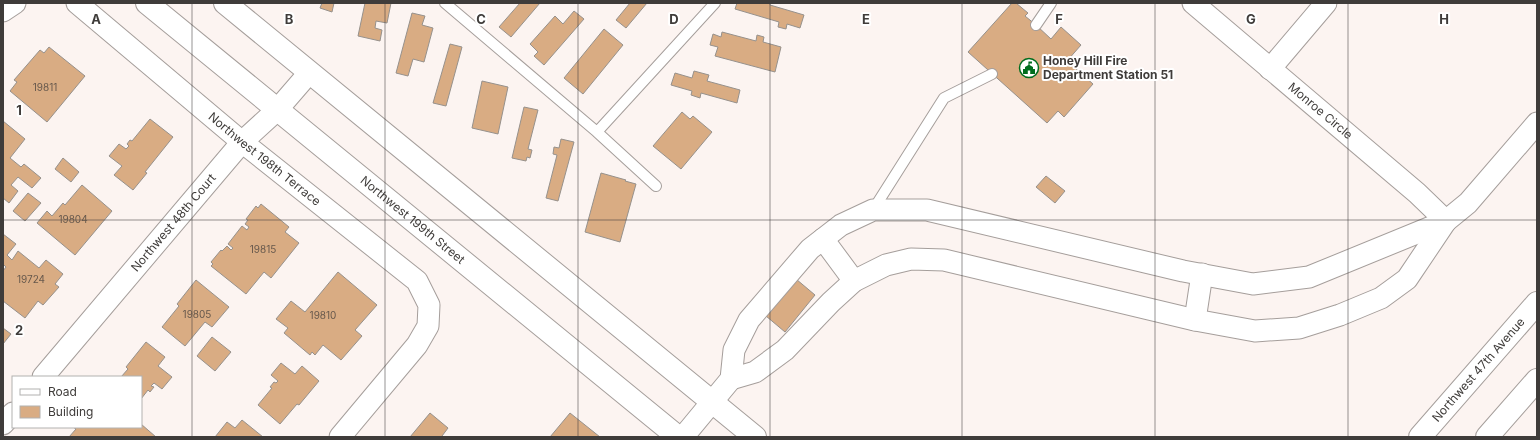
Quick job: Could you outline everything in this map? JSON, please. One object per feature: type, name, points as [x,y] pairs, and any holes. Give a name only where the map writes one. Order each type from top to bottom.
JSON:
[{"type":"main road","name":"Northwest 199th Street","points":[[147,3],[678,437]]},
{"type":"main road","points":[[225,3],[755,437]]},
{"type":"main road","name":"Northwest 47th Avenue","points":[[1420,437],[1537,303]]},
{"type":"main road","points":[[1490,436],[1537,380]]},
{"type":"street","points":[[3,11],[15,3]]},
{"type":"street","name":"Northwest 198th Terrace","points":[[77,3],[242,142],[417,281],[429,305],[428,326],[417,345],[340,437]]},
{"type":"street","name":"Monroe Circle","points":[[1192,3],[1417,193],[1446,221]]},
{"type":"street","points":[[1270,69],[1326,3]]},
{"type":"street","name":"Northwest 48th Court","points":[[44,376],[242,142],[277,110],[309,73]]},
{"type":"street","points":[[683,437],[731,379],[734,350],[749,320],[810,249],[841,225],[873,210],[927,210],[1202,274],[1253,284],[1309,277],[1446,221],[1468,204],[1537,123]]},
{"type":"street","points":[[731,379],[755,372],[785,350],[831,302],[854,281],[886,265],[911,259],[944,260],[1195,320],[1256,330],[1299,328],[1340,315],[1381,298],[1407,279],[1446,221]]},
{"type":"street","points":[[823,239],[854,281]]},
{"type":"street","points":[[1195,320],[1202,274]]},
{"type":"street","points":[[3,424],[12,414]]},
{"type":"lane","points":[[445,3],[597,132],[656,186]]},
{"type":"lane","points":[[597,132],[714,3]]},
{"type":"lane","points":[[1036,25],[1050,3]]},
{"type":"lane","points":[[873,210],[944,98],[992,74]]},
{"type":"building","points":[[322,3],[334,3],[332,12],[320,8]]},
{"type":"building","points":[[365,3],[391,3],[387,23],[376,21],[375,28],[382,30],[380,41],[358,36]]},
{"type":"building","points":[[520,3],[540,3],[511,37],[499,27]]},
{"type":"building","points":[[630,3],[647,3],[626,28],[616,20]]},
{"type":"building","points":[[737,3],[770,3],[770,5],[804,15],[800,28],[787,24],[786,29],[778,27],[779,22],[735,9]]},
{"type":"building","name":"Honey Hill Fire Department Station 51","points":[[1012,3],[1016,3],[1028,13],[1025,16],[1051,39],[1061,27],[1081,45],[1067,61],[1093,84],[1064,117],[1058,111],[1047,123],[968,52]]},
{"type":"building","points":[[574,11],[584,19],[544,65],[534,56],[538,52],[530,44],[555,16],[563,24]]},
{"type":"building","points":[[412,13],[425,16],[422,25],[433,28],[424,62],[413,59],[408,76],[396,73]]},
{"type":"building","points":[[604,29],[623,45],[583,94],[564,78]]},
{"type":"building","points":[[722,32],[756,41],[757,35],[764,37],[763,42],[781,47],[775,72],[715,56],[718,47],[710,45],[713,34],[721,37]]},
{"type":"building","points":[[450,44],[462,47],[446,106],[433,103]]},
{"type":"building","points":[[49,47],[85,76],[47,122],[10,91],[17,82],[14,80],[40,50],[44,53]]},
{"type":"building","points":[[694,71],[709,75],[707,81],[740,90],[737,103],[701,93],[700,98],[691,95],[692,91],[671,85],[675,73],[692,78]]},
{"type":"building","points":[[482,81],[508,87],[498,134],[472,128]]},
{"type":"building","points":[[524,107],[538,110],[528,149],[532,150],[530,158],[527,157],[526,161],[512,158]]},
{"type":"building","points":[[682,112],[690,119],[693,116],[712,132],[681,169],[653,146]]},
{"type":"building","points":[[150,119],[173,137],[145,172],[147,173],[133,190],[114,175],[122,166],[109,156],[119,144],[126,149],[129,146],[127,144],[130,140],[132,141]]},
{"type":"building","points":[[3,121],[25,139],[10,158],[21,167],[24,164],[41,178],[32,188],[18,177],[11,185],[18,191],[9,203],[3,198]]},
{"type":"building","points":[[561,139],[574,142],[558,201],[546,198],[557,155],[553,154],[554,147],[559,148]]},
{"type":"building","points":[[63,158],[79,172],[71,182],[55,169]]},
{"type":"building","points":[[601,173],[636,184],[620,242],[585,232]]},
{"type":"building","points":[[1046,176],[1065,191],[1055,203],[1036,187]]},
{"type":"building","points":[[82,185],[112,211],[75,255],[37,223],[47,211],[52,216],[63,203],[65,205]]},
{"type":"building","points":[[28,193],[41,203],[25,221],[13,211]]},
{"type":"building","points":[[261,204],[289,227],[285,232],[299,243],[271,278],[264,272],[246,294],[211,266],[213,264],[211,262],[221,250],[222,251],[227,246],[231,250],[233,248],[228,244],[242,226],[247,230],[249,227],[245,224],[248,220],[246,219],[256,206],[258,208]]},
{"type":"building","points":[[3,234],[16,244],[7,255],[12,260],[18,251],[39,268],[46,260],[63,274],[55,284],[59,287],[43,305],[38,301],[25,318],[3,301],[3,271],[6,267],[3,264]]},
{"type":"building","points":[[338,272],[377,305],[355,330],[362,336],[341,360],[323,345],[315,355],[312,352],[310,355],[284,333],[288,328],[276,319],[291,301],[305,312]]},
{"type":"building","points":[[796,279],[815,295],[785,332],[766,316]]},
{"type":"building","points":[[196,280],[229,307],[212,327],[205,322],[185,346],[162,327],[179,306],[177,304]]},
{"type":"building","points":[[3,328],[11,334],[3,344]]},
{"type":"building","points":[[212,337],[231,352],[215,371],[197,356]]},
{"type":"building","points":[[146,342],[165,357],[158,366],[172,377],[162,389],[154,383],[151,386],[154,387],[150,392],[148,390],[142,398],[142,376],[122,376],[128,369],[126,367]]},
{"type":"building","points":[[281,363],[295,374],[302,366],[319,381],[299,405],[297,404],[280,424],[258,405],[272,388],[270,387],[274,382],[276,383],[278,381],[271,375]]},
{"type":"building","points":[[430,413],[448,428],[442,436],[443,437],[410,437]]},
{"type":"building","points":[[570,413],[600,437],[550,437]]},
{"type":"building","points":[[242,420],[263,437],[215,437],[227,422],[235,428]]},
{"type":"building","points":[[142,425],[156,437],[69,437],[76,429],[74,428],[142,428]]},
{"type":"place","name":"Honey Hill Fire Department Station 51","points":[[1029,68]]}]
